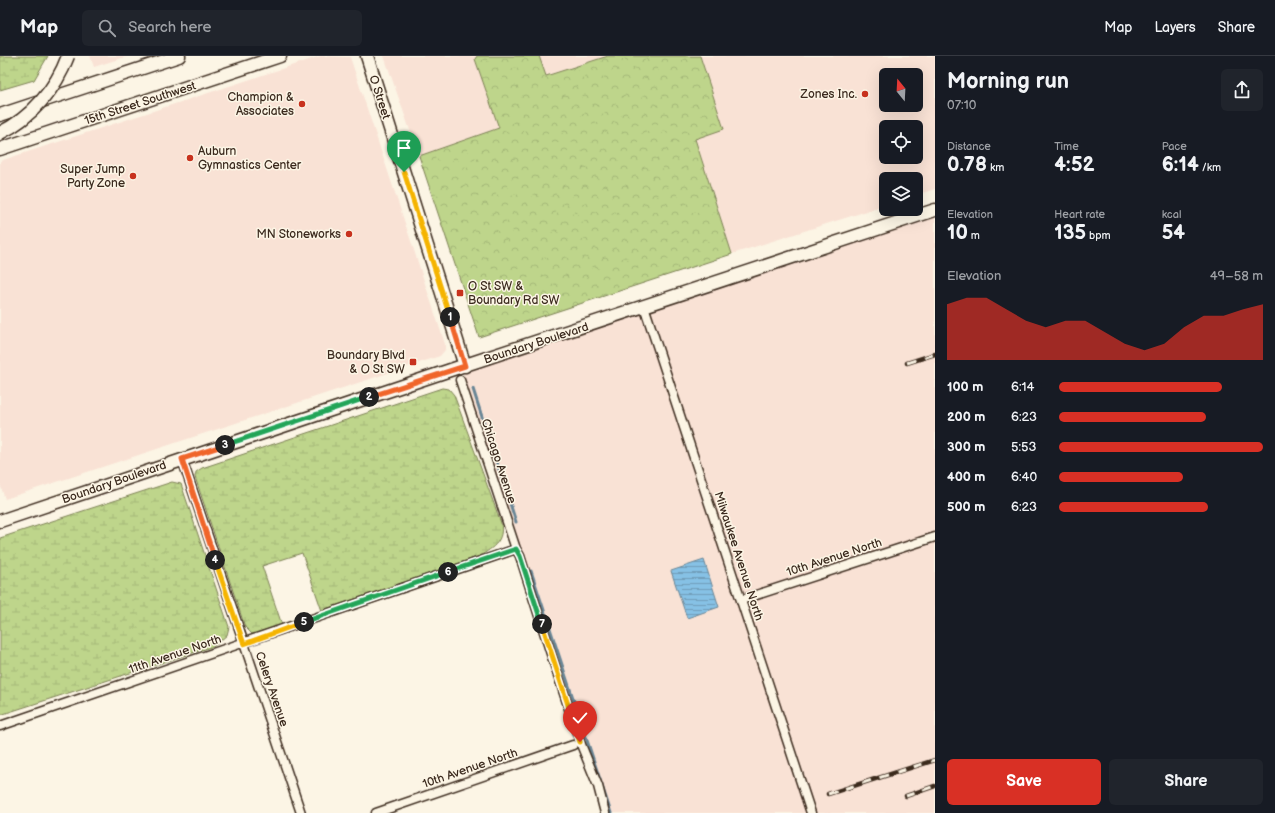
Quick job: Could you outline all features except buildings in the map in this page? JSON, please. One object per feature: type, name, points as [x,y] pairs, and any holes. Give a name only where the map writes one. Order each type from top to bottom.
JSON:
[{"type":"street","points":[[0,133],[20,121],[40,102],[59,76],[68,56]]},
{"type":"street","points":[[0,115],[179,56]]},
{"type":"street","name":"15th Street Southwest","points":[[0,149],[280,56]]},
{"type":"street","name":"O Street","points":[[367,56],[465,366]]},
{"type":"street","name":"Boundary Boulevard","points":[[0,521],[182,459],[935,210]]},
{"type":"street","name":"Milwaukee Avenue North","points":[[644,306],[811,813]]},
{"type":"street","name":"Chicago Avenue","points":[[460,380],[516,549],[520,556],[580,742],[598,786],[605,813]]},
{"type":"street","name":"Celery Avenue","points":[[182,459],[301,813]]},
{"type":"street","name":"10th Avenue North","points":[[741,600],[935,537]]},
{"type":"street","name":"11th Avenue North","points":[[0,726],[244,644],[516,549]]},
{"type":"street","name":"10th Avenue North","points":[[376,813],[573,745]]},
{"type":"shaded area","points":[[90,56],[128,56],[94,67]]},
{"type":"shaded area","points":[[321,56],[350,57],[445,344],[445,350],[440,356],[5,499],[0,484],[0,161]]},
{"type":"shaded area","points":[[384,56],[477,56],[475,59],[499,128],[419,156]]},
{"type":"shaded area","points":[[539,56],[608,56],[545,76]]},
{"type":"shaded area","points":[[700,56],[935,56],[935,189],[923,193],[923,172],[879,172],[879,207],[732,254],[695,139],[724,129]]},
{"type":"shaded area","points":[[935,212],[935,813],[605,813],[461,367]]},
{"type":"green space","points":[[0,56],[48,56],[34,80],[0,90]]},
{"type":"green space","points":[[477,56],[539,56],[546,76],[608,56],[700,56],[724,129],[695,139],[732,254],[479,337],[419,156],[499,128],[475,59]]},
{"type":"green space","points":[[442,388],[449,389],[454,395],[501,523],[501,534],[497,543],[490,550],[480,556],[322,611],[302,553],[262,566],[282,625],[252,634],[245,627],[195,477],[196,472],[202,468]]},
{"type":"green space","points":[[172,482],[181,484],[229,627],[227,635],[214,646],[0,715],[0,538]]},
{"type":"water","points":[[704,560],[719,607],[687,618],[671,571]]},
{"type":"waterway","points":[[473,389],[516,522]]},
{"type":"waterway","points":[[531,571],[611,813]]},
{"type":"railway","points":[[907,363],[935,354]]},
{"type":"railway","points":[[828,794],[935,760]]},
{"type":"railway","points":[[906,796],[935,786]]},
{"type":"place","name":"Zones Inc.","points":[[865,94]]},
{"type":"place","name":"Champion & Associates","points":[[302,104]]},
{"type":"place","name":"Auburn Gymnastics Center","points":[[190,158]]},
{"type":"place","name":"Super Jump Party Zone","points":[[133,176]]},
{"type":"place","name":"MN Stoneworks","points":[[349,234]]},
{"type":"place","name":"O St SW & Boundary Rd SW","points":[[460,293]]},
{"type":"place","name":"Boundary Blvd & O St SW","points":[[413,362]]},
{"type":"route","points":[[404,172],[465,366],[182,459],[244,644],[516,549],[520,556],[580,742]]}]
